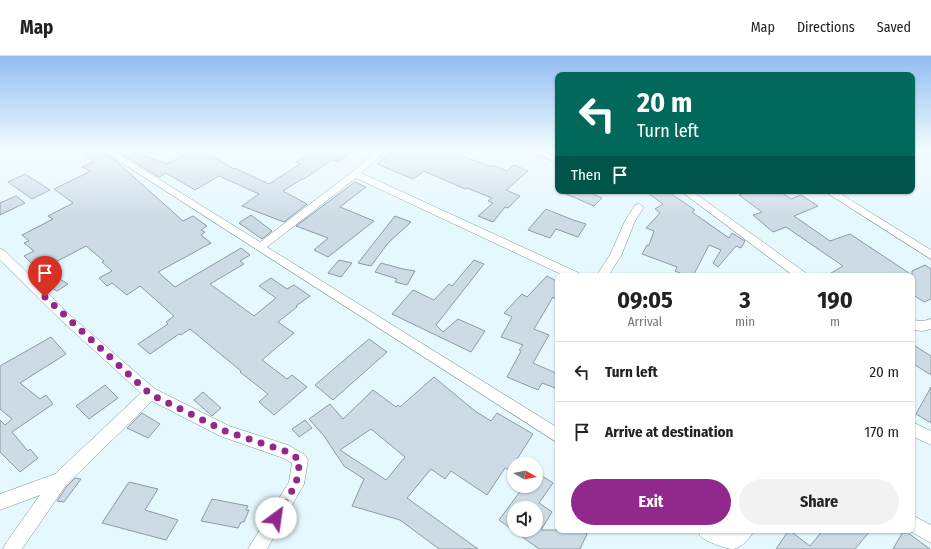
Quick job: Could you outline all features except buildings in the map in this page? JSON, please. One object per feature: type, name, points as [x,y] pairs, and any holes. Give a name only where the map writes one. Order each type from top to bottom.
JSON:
[{"type":"street","points":[[143,173],[555,434]]},
{"type":"street","points":[[260,247],[355,174],[569,273]]},
{"type":"street","points":[[690,194],[798,273]]},
{"type":"street","points":[[834,194],[931,255]]},
{"type":"street","points":[[604,273],[615,256],[630,221],[639,208]]},
{"type":"street","points":[[0,253],[67,319],[150,394],[225,431],[288,452],[300,460],[296,484],[258,549]]},
{"type":"street","points":[[915,325],[923,326],[931,324]]},
{"type":"street","points":[[12,549],[60,480],[150,394]]},
{"type":"street","points":[[915,430],[931,438]]},
{"type":"street","points":[[0,502],[60,480]]},
{"type":"street","points":[[915,525],[931,535]]},
{"type":"street","points":[[711,533],[733,541],[742,533]]},
{"type":"route","points":[[45,297],[67,319],[150,394],[225,431],[288,452],[300,460],[296,484],[276,518]]}]
